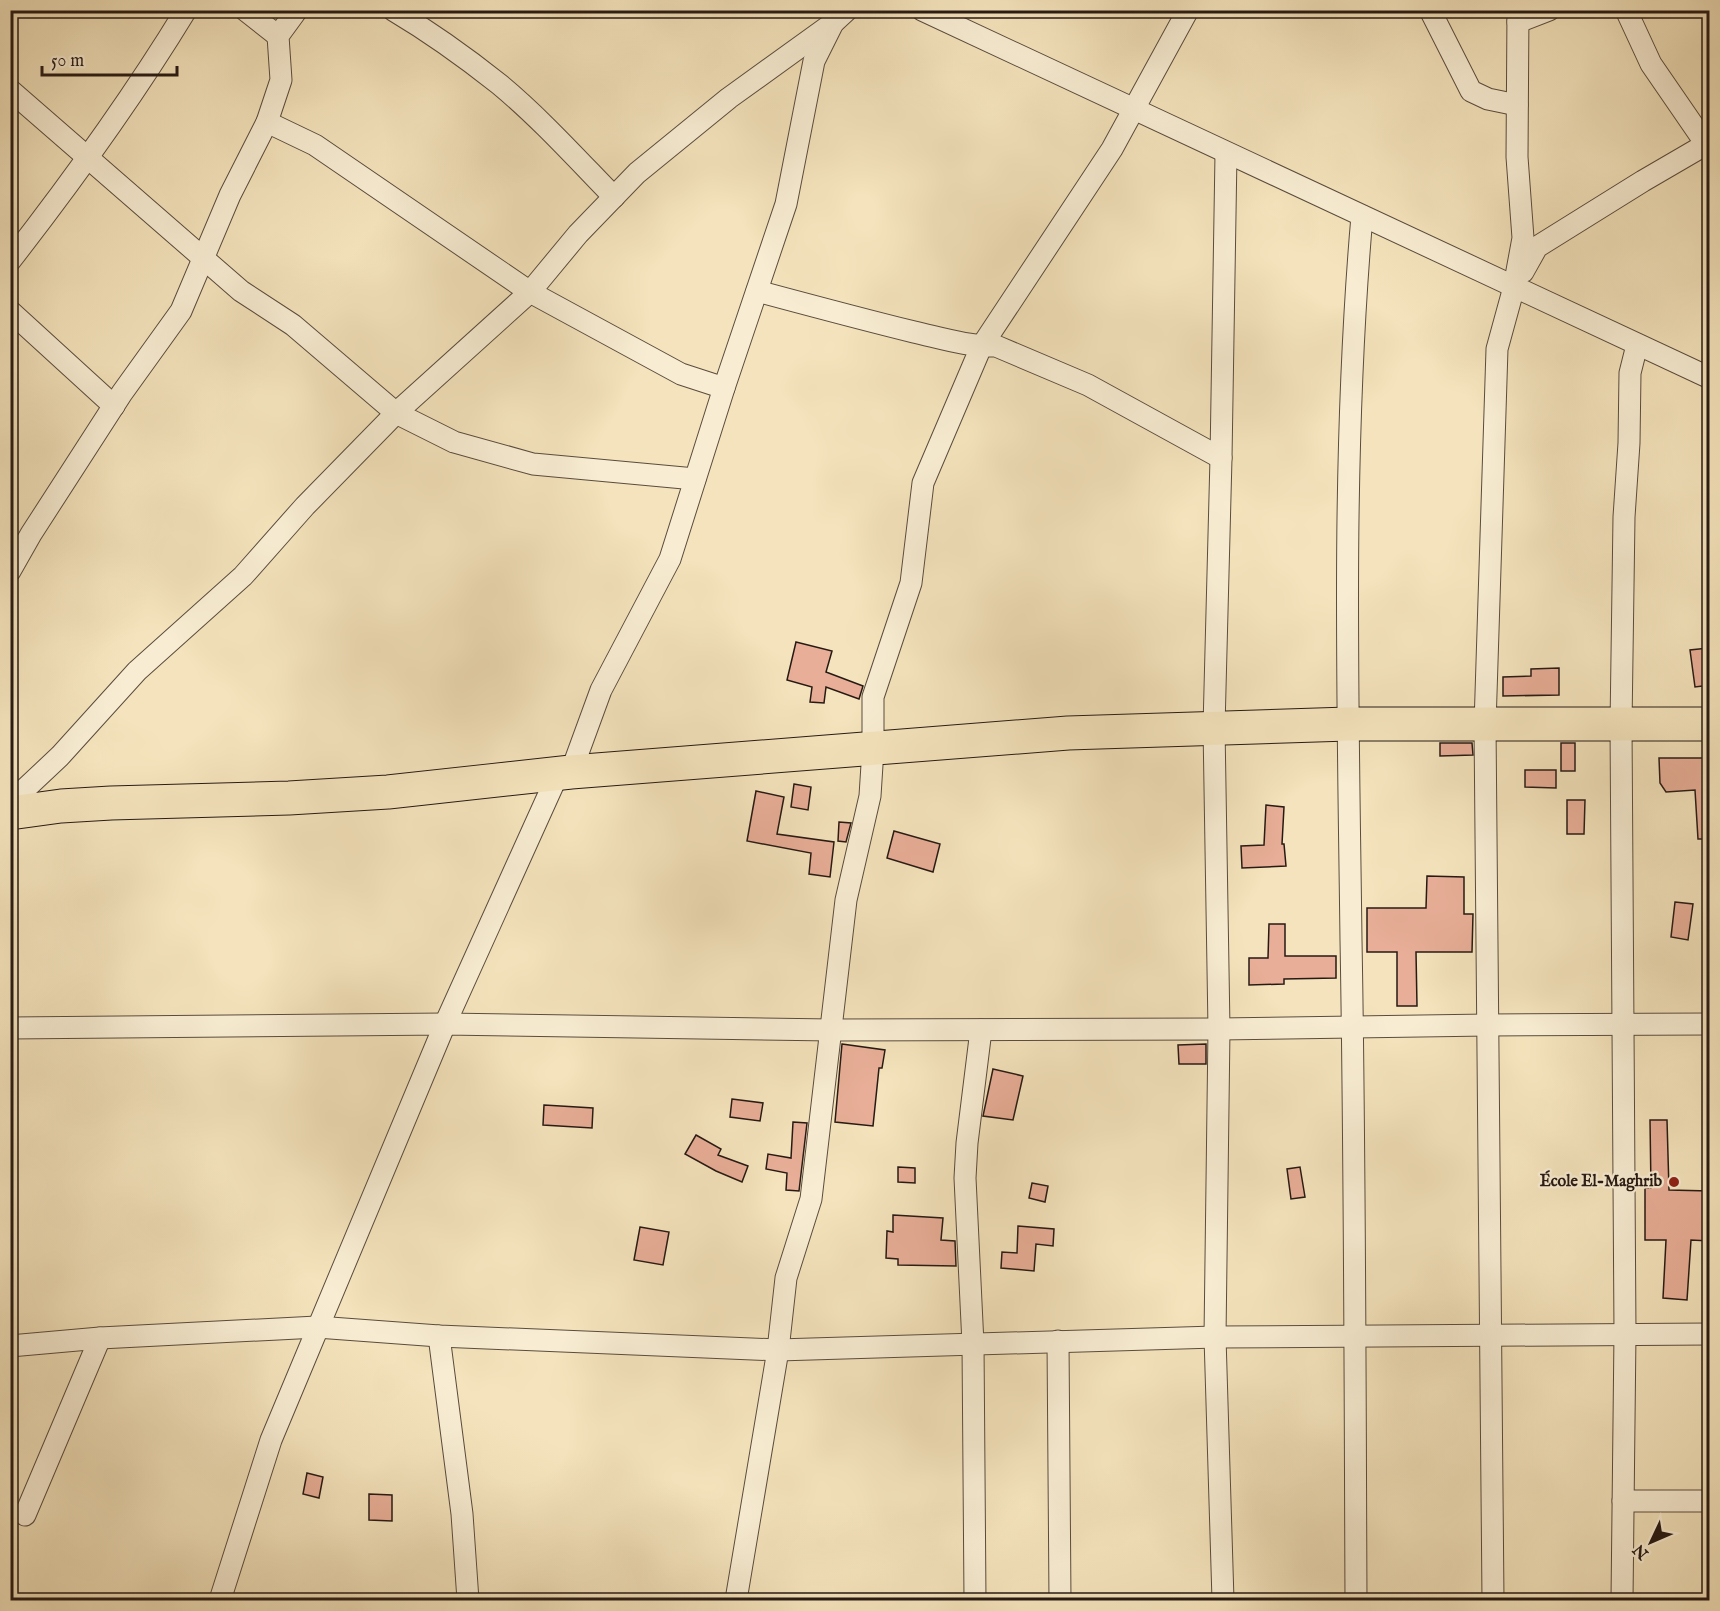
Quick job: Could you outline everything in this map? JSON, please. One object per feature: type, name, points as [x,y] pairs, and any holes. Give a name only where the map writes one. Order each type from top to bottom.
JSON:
[{"type":"main road","points":[[10,813],[61,806],[388,792],[564,773],[1068,733],[1348,724],[1710,724]]},
{"type":"street","points":[[10,261],[145,78],[186,10]]},
{"type":"street","points":[[245,10],[278,36]]},
{"type":"street","points":[[10,571],[31,534],[114,405],[181,311],[230,195],[267,122],[281,80],[278,36],[297,10]]},
{"type":"street","points":[[393,10],[500,85],[614,197]]},
{"type":"street","points":[[922,10],[1226,154],[1710,378]]},
{"type":"street","points":[[736,1600],[778,1350],[786,1278],[811,1199],[846,900],[870,796],[873,697],[911,583],[922,483],[981,347],[1112,149],[1188,10]]},
{"type":"street","points":[[1430,10],[1471,91],[1488,99],[1517,105]]},
{"type":"street","points":[[1493,1600],[1485,725],[1497,349],[1514,287],[1523,238],[1517,157],[1518,16],[1549,10]]},
{"type":"street","points":[[1514,287],[1537,248],[1708,143],[1651,64],[1626,10]]},
{"type":"street","points":[[10,802],[60,756],[138,671],[243,576],[305,506],[396,413],[530,292],[578,234],[637,173],[720,104],[840,16]]},
{"type":"street","points":[[220,1600],[271,1440],[445,1024],[601,690],[670,559],[786,204],[814,60],[840,16]]},
{"type":"street","points":[[10,90],[241,291],[293,325],[396,413],[454,442],[533,464],[695,479]]},
{"type":"street","points":[[267,122],[315,144],[530,292],[681,374],[724,388]]},
{"type":"street","points":[[1223,1600],[1215,1337],[1219,1029],[1214,727],[1226,154]]},
{"type":"street","points":[[1356,1600],[1348,492],[1354,302],[1362,216]]},
{"type":"street","points":[[756,291],[843,315],[981,347],[996,346],[1088,385],[1221,458]]},
{"type":"street","points":[[10,311],[114,405]]},
{"type":"street","points":[[1622,1600],[1625,1333],[1621,725],[1624,517],[1629,443],[1630,373],[1637,345]]},
{"type":"street","points":[[10,1028],[445,1024],[981,1030],[1710,1024]]},
{"type":"street","points":[[975,1600],[973,1344],[965,1178],[981,1030]]},
{"type":"street","points":[[10,1347],[100,1338],[317,1327],[439,1335],[778,1350],[1215,1337],[1710,1334]]},
{"type":"street","points":[[439,1335],[462,1514],[468,1600]]},
{"type":"street","points":[[25,1515],[100,1338]]},
{"type":"street","points":[[1058,1341],[1060,1600]]},
{"type":"street","points":[[1623,1502],[1710,1501]]},
{"type":"building","points":[[796,642],[832,651],[826,672],[863,686],[859,699],[826,687],[824,703],[810,702],[812,687],[787,680]]},
{"type":"building","points":[[1708,648],[1710,685],[1695,687],[1690,650]]},
{"type":"building","points":[[1559,668],[1559,695],[1503,696],[1503,677],[1531,676],[1531,669]]},
{"type":"building","points":[[1440,743],[1472,743],[1473,755],[1440,756]]},
{"type":"building","points":[[1561,743],[1575,743],[1575,771],[1561,771]]},
{"type":"building","points":[[1659,758],[1710,758],[1710,839],[1698,839],[1695,790],[1666,792],[1660,783]]},
{"type":"building","points":[[1525,770],[1556,770],[1556,788],[1525,787]]},
{"type":"building","points":[[794,784],[811,787],[808,810],[791,807]]},
{"type":"building","points":[[756,791],[784,797],[777,834],[834,842],[830,877],[809,874],[811,853],[747,841]]},
{"type":"building","points":[[1567,800],[1585,800],[1584,834],[1567,834]]},
{"type":"building","points":[[1266,805],[1284,807],[1282,844],[1284,844],[1286,866],[1242,868],[1241,846],[1264,845]]},
{"type":"building","points":[[839,822],[851,823],[846,842],[838,841]]},
{"type":"building","points":[[894,831],[940,844],[933,872],[887,858]]},
{"type":"building","points":[[1427,876],[1464,877],[1464,914],[1473,914],[1472,952],[1416,952],[1417,1006],[1397,1006],[1397,952],[1367,952],[1367,908],[1426,908]]},
{"type":"building","points":[[1675,902],[1693,904],[1688,940],[1671,937]]},
{"type":"building","points":[[1269,924],[1285,924],[1285,956],[1336,956],[1336,978],[1284,979],[1284,984],[1249,985],[1249,958],[1268,958]]},
{"type":"building","points":[[842,1044],[885,1050],[882,1068],[879,1068],[873,1126],[835,1122]]},
{"type":"building","points":[[1206,1044],[1206,1064],[1179,1064],[1178,1045]]},
{"type":"building","points":[[993,1069],[1023,1076],[1013,1120],[983,1116]]},
{"type":"building","points":[[732,1099],[763,1103],[760,1121],[730,1117]]},
{"type":"building","points":[[544,1105],[593,1108],[592,1128],[543,1125]]},
{"type":"building","points":[[1650,1120],[1667,1120],[1669,1190],[1710,1191],[1710,1241],[1691,1240],[1687,1300],[1663,1298],[1666,1240],[1645,1240],[1645,1188],[1651,1188]]},
{"type":"building","points":[[793,1122],[807,1123],[799,1191],[786,1190],[787,1173],[766,1169],[768,1154],[791,1158]]},
{"type":"building","points":[[696,1135],[721,1149],[718,1155],[748,1166],[742,1182],[685,1154]]},
{"type":"building","points":[[898,1167],[915,1168],[915,1183],[898,1182]]},
{"type":"building","points":[[1300,1167],[1305,1197],[1291,1199],[1287,1169]]},
{"type":"building","points":[[1032,1183],[1048,1186],[1045,1202],[1029,1198]]},
{"type":"building","points":[[893,1215],[943,1218],[941,1240],[955,1241],[956,1266],[898,1265],[898,1259],[886,1258],[887,1231],[893,1232]]},
{"type":"building","points":[[1018,1226],[1054,1229],[1053,1246],[1036,1244],[1034,1271],[1001,1268],[1002,1252],[1017,1253]]},
{"type":"building","points":[[640,1227],[669,1232],[663,1265],[634,1260]]},
{"type":"building","points":[[307,1473],[323,1477],[319,1498],[303,1494]]},
{"type":"building","points":[[369,1494],[392,1495],[392,1521],[369,1520]]},
{"type":"place","name":"École El-Maghrib","points":[[1674,1182]]}]
